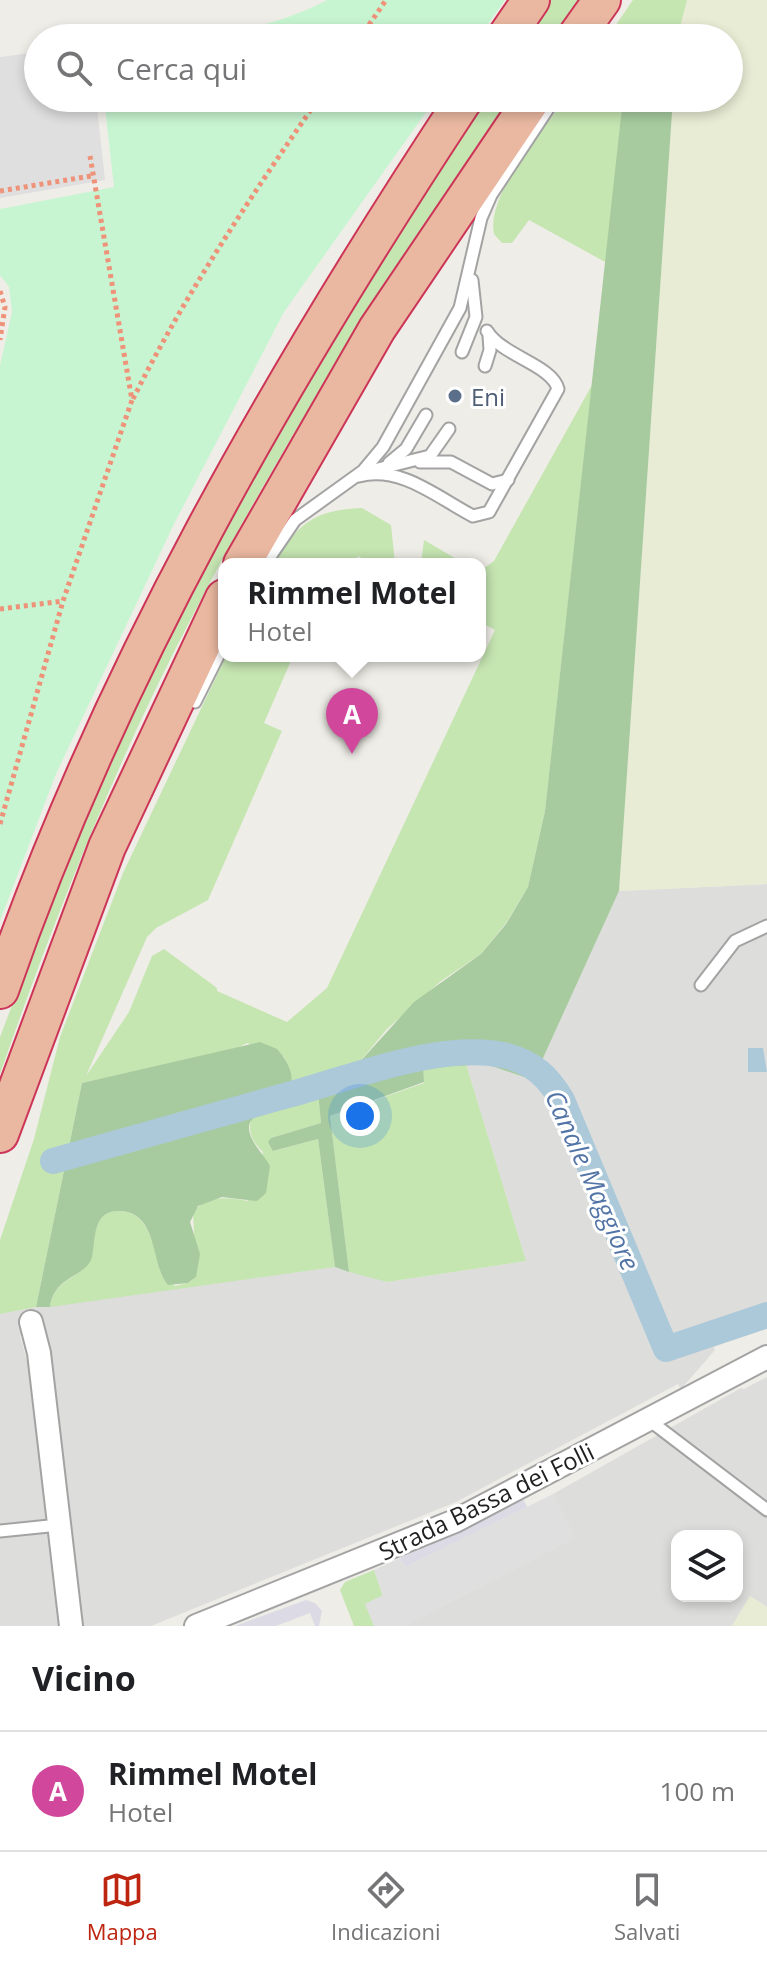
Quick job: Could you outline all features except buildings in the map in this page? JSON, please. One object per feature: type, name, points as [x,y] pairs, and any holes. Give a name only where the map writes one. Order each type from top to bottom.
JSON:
[{"type":"highway","points":[[515,24],[531,0]]},
{"type":"highway","points":[[585,24],[602,0]]},
{"type":"highway","points":[[0,990],[78,788],[184,565],[319,325],[456,112]]},
{"type":"highway","points":[[245,558],[392,306],[524,112]]},
{"type":"highway","points":[[0,1134],[83,906],[155,740],[218,610]]},
{"type":"street","points":[[31,1322],[39,1353],[71,1626]]},
{"type":"street","name":"Strada Bassa dei Folli","points":[[196,1626],[441,1528],[767,1357]]},
{"type":"lane","points":[[269,558],[295,520],[370,465],[383,447],[454,322],[465,294],[491,195],[546,112]]},
{"type":"lane","points":[[462,352],[474,325],[472,261]]},
{"type":"lane","points":[[475,303],[487,331],[490,350],[485,366]]},
{"type":"lane","points":[[351,480],[371,474],[397,477],[478,517],[489,512],[556,398],[558,385],[553,378],[499,346],[487,331]]},
{"type":"lane","points":[[351,480],[382,466],[406,449],[426,415]]},
{"type":"lane","points":[[412,462],[430,456],[449,429]]},
{"type":"lane","points":[[382,466],[451,462],[496,485],[511,476]]},
{"type":"lane","points":[[188,714],[218,656]]},
{"type":"lane","points":[[83,906],[110,848],[162,762]]},
{"type":"lane","points":[[701,985],[735,941],[767,926]]},
{"type":"lane","points":[[649,1420],[767,1510]]},
{"type":"lane","points":[[0,1531],[59,1525]]},
{"type":"path","points":[[370,24],[386,0]]},
{"type":"path","points":[[0,824],[63,601],[132,400],[155,354],[246,205],[309,112]]},
{"type":"path","points":[[90,156],[91,176],[132,400]]},
{"type":"path","points":[[0,191],[91,176]]},
{"type":"path","points":[[0,291],[5,307],[0,340]]},
{"type":"path","points":[[0,609],[63,601]]},
{"type":"shaded area","points":[[24,54],[24,112],[98,112],[105,180],[0,198],[0,57]]},
{"type":"shaded area","points":[[767,884],[767,1314],[709,1338],[715,1350],[681,1389],[678,1384],[456,1502],[151,1626],[81,1626],[44,1339],[36,1308],[20,1336],[32,1379],[61,1626],[0,1626],[0,1314],[36,1307],[335,1267],[387,1282],[526,1261],[466,1064],[502,1067],[533,1079],[619,891]]},
{"type":"shaded area","points":[[767,1377],[767,1607],[750,1596],[732,1626],[404,1626],[575,1538],[553,1494],[741,1388]]},
{"type":"shaded area","points":[[553,1494],[576,1538],[404,1626],[374,1626],[365,1604],[383,1595],[374,1570],[400,1558],[405,1567]]},
{"type":"shaded area","points":[[523,1498],[527,1507],[405,1567],[400,1558]]},
{"type":"shaded area","points":[[306,1600],[315,1603],[322,1611],[319,1626],[315,1626],[310,1613],[276,1626],[235,1626]]},
{"type":"green space","points":[[327,0],[505,0],[488,24],[265,24]]},
{"type":"green space","points":[[550,0],[584,0],[567,24],[534,24]]},
{"type":"green space","points":[[633,0],[687,0],[681,24],[617,24]]},
{"type":"green space","points":[[687,0],[767,0],[767,884],[619,891],[672,112],[743,112],[743,24],[681,24]]},
{"type":"green space","points":[[106,112],[426,112],[284,312],[174,524],[56,774],[0,921],[0,365],[12,312],[9,287],[0,275],[0,209],[114,187]]},
{"type":"green space","points":[[474,112],[504,112],[386,286],[306,414],[223,558],[218,558],[218,568],[166,667],[89,839],[0,1074],[0,1037],[99,777],[241,488]]},
{"type":"green space","points":[[556,112],[622,112],[607,263],[529,220],[512,243],[502,243],[494,234],[499,201],[507,182]]},
{"type":"green space","points":[[621,112],[672,112],[619,891],[533,1080],[486,1064],[423,1068],[424,1082],[330,1116],[349,1272],[335,1267],[318,1139],[273,1151],[268,1142],[271,1138],[321,1123],[318,1092],[357,1065],[414,1002],[481,954],[506,924],[528,887],[545,811]]},
{"type":"green space","points":[[592,385],[545,811],[528,887],[506,923],[481,954],[441,981],[387,1029],[357,1065],[318,1091],[321,1123],[271,1138],[274,1151],[318,1139],[335,1267],[50,1307],[57,1289],[88,1264],[97,1226],[104,1215],[111,1212],[133,1214],[142,1221],[161,1267],[175,1286],[196,1277],[193,1212],[211,1200],[248,1201],[263,1152],[251,1135],[253,1115],[276,1106],[289,1088],[284,1057],[247,1043],[231,1051],[82,1083],[36,1307],[0,1314],[0,1240],[34,1139],[60,1037],[123,873],[223,662],[290,662],[264,723],[282,731],[208,900],[156,928],[147,937],[86,1076],[129,1012],[152,956],[164,949],[217,991],[287,1022],[327,988],[480,662],[486,662],[486,649],[495,630],[486,625],[486,567],[494,561]]},
{"type":"green space","points":[[362,508],[391,525],[394,558],[277,558],[308,522],[345,509]]},
{"type":"green space","points":[[424,540],[455,558],[422,558]]},
{"type":"green space","points":[[260,1042],[277,1049],[289,1067],[292,1080],[280,1100],[260,1113],[249,1127],[254,1143],[270,1166],[266,1193],[257,1201],[222,1197],[198,1206],[190,1222],[200,1254],[196,1277],[188,1283],[168,1285],[142,1221],[133,1214],[112,1212],[105,1215],[97,1226],[89,1264],[57,1289],[50,1307],[36,1307],[82,1083]]},
{"type":"green space","points":[[466,1064],[526,1261],[387,1282],[349,1272],[330,1116],[424,1083],[422,1068]]},
{"type":"green space","points":[[374,1570],[383,1596],[366,1604],[374,1626],[354,1626],[340,1590],[345,1582]]},
{"type":"green space","points":[[750,1596],[767,1607],[767,1626],[732,1626]]},
{"type":"water","points":[[748,1048],[763,1048],[767,1072],[748,1072]]},
{"type":"waterway","name":"Canale Maggiore","points":[[53,1161],[397,1063],[455,1053],[482,1052],[507,1056],[539,1072],[562,1100],[666,1349],[767,1315]]},
{"type":"place","name":"Eni","points":[[455,396]]},
{"type":"place","name":"Rimmel Motel","points":[[352,754]]}]
